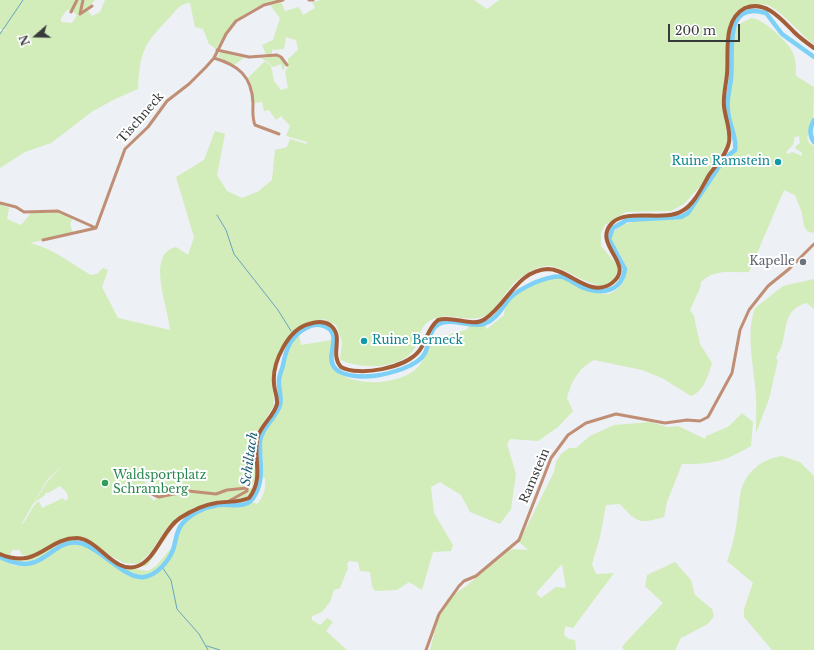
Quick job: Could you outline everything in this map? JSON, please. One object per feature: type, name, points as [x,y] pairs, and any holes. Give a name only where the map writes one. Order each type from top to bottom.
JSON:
[{"type":"main road","points":[[0,554],[17,559],[28,558],[63,542],[77,538],[88,541],[113,561],[122,565],[138,566],[148,559],[175,521],[196,508],[216,503],[238,501],[249,498],[255,488],[258,468],[258,436],[277,405],[274,384],[275,372],[282,350],[293,333],[306,324],[314,322],[328,324],[337,335],[336,358],[340,367],[362,371],[377,370],[404,362],[416,355],[423,344],[428,330],[438,320],[455,318],[473,322],[485,320],[517,285],[537,272],[550,269],[560,271],[593,287],[599,288],[611,284],[618,277],[620,268],[617,259],[606,243],[606,235],[611,224],[620,218],[674,214],[683,211],[692,202],[725,152],[729,135],[723,98],[727,72],[729,38],[734,18],[745,8],[760,5],[770,9],[795,33],[814,48]]},
{"type":"street","points":[[71,12],[77,0]]},
{"type":"street","points":[[83,0],[80,14],[92,6]]},
{"type":"street","name":"Tischneck","points":[[96,228],[122,153],[148,128],[167,101],[197,77],[214,58],[226,34],[236,21],[264,5],[283,0]]},
{"type":"street","points":[[217,50],[254,58],[278,55],[287,65]]},
{"type":"street","points":[[214,58],[232,64],[247,78],[252,93],[252,119],[255,125],[279,134]]},
{"type":"street","points":[[0,203],[16,207],[24,212],[58,211],[96,228]]},
{"type":"street","points":[[43,240],[96,228]]},
{"type":"street","name":"Ramstein","points":[[426,650],[432,640],[439,614],[459,586],[476,576],[519,540],[551,458],[568,435],[586,422],[616,414],[665,423],[687,420],[700,421],[708,417],[732,373],[740,330],[749,310],[768,286],[789,269],[814,244]]},
{"type":"street","points":[[139,493],[142,491],[148,491],[159,497],[188,491],[210,494],[247,488],[247,491],[229,502]]},
{"type":"green space","points":[[0,0],[95,0],[87,9],[92,16],[100,12],[105,0],[280,0],[259,7],[242,16],[228,30],[216,49],[209,44],[203,29],[195,27],[190,3],[181,6],[149,41],[145,48],[140,65],[138,89],[93,111],[51,143],[25,152],[0,168],[0,31],[8,31],[0,29]],"holes":[[[67,10],[72,11],[77,15],[72,23],[61,22],[61,18]]]},
{"type":"green space","points":[[323,0],[474,0],[487,9],[499,0],[814,0],[814,44],[772,7],[767,5],[753,5],[743,10],[736,17],[729,37],[722,96],[722,106],[727,134],[726,145],[703,183],[684,204],[671,211],[626,212],[605,225],[601,233],[601,246],[618,266],[615,278],[608,284],[600,285],[590,283],[559,268],[550,266],[534,269],[515,282],[494,309],[485,316],[471,319],[443,317],[429,321],[425,324],[415,348],[406,358],[398,362],[379,366],[351,364],[340,359],[342,342],[336,325],[324,319],[299,327],[287,338],[273,371],[272,382],[274,405],[260,428],[255,478],[250,494],[243,499],[214,502],[193,508],[168,526],[150,553],[138,564],[124,563],[77,537],[28,557],[21,554],[20,550],[12,550],[10,556],[0,552],[0,204],[9,208],[7,219],[21,225],[31,213],[58,212],[73,218],[70,224],[73,233],[30,243],[47,249],[91,275],[97,274],[103,268],[108,270],[102,287],[118,318],[170,330],[161,283],[160,271],[162,260],[167,252],[176,247],[188,255],[194,237],[176,177],[204,160],[215,131],[225,134],[217,175],[227,191],[242,198],[259,191],[272,180],[275,150],[287,147],[290,139],[307,144],[307,142],[286,136],[290,126],[281,116],[276,120],[269,110],[264,111],[262,102],[254,103],[248,78],[265,61],[271,66],[274,81],[281,90],[288,88],[285,72],[288,67],[288,59],[298,50],[296,40],[286,37],[284,49],[272,50],[272,55],[267,56],[262,45],[273,40],[280,18],[270,5],[281,2],[285,11],[299,7],[303,15],[315,8],[312,2]],"holes":[[[63,465],[47,482],[34,503],[45,495],[45,493],[48,493],[60,486],[67,493],[68,499],[65,501],[63,498],[42,508],[39,501],[21,525],[47,480]],[[144,480],[150,482],[149,489],[158,496],[154,501],[145,492],[148,489]]]},
{"type":"green space","points":[[751,18],[756,19],[767,26],[789,46],[792,51],[796,66],[796,76],[814,87],[813,120],[807,138],[809,143],[814,146],[814,233],[807,231],[804,226],[802,213],[795,195],[784,190],[749,272],[718,273],[701,282],[700,288],[690,310],[694,316],[700,344],[712,363],[705,382],[699,391],[691,396],[662,378],[642,370],[594,360],[588,363],[576,376],[567,398],[573,411],[558,427],[538,441],[510,439],[507,444],[516,474],[511,509],[500,524],[470,512],[461,495],[440,482],[431,487],[434,513],[453,545],[451,551],[433,552],[422,590],[409,582],[397,590],[375,591],[372,586],[370,572],[360,571],[358,562],[349,561],[347,564],[348,568],[340,588],[334,590],[330,602],[322,612],[312,616],[312,620],[320,625],[327,618],[333,622],[326,631],[347,650],[0,650],[0,559],[14,565],[26,566],[36,563],[62,547],[73,545],[85,546],[122,569],[123,567],[148,571],[156,566],[172,547],[178,525],[182,526],[186,521],[197,514],[216,507],[239,507],[253,502],[257,504],[263,495],[265,485],[265,478],[261,477],[263,461],[261,439],[266,426],[282,406],[281,375],[287,348],[293,344],[295,337],[299,335],[301,345],[332,340],[331,357],[333,367],[340,374],[350,379],[374,382],[387,381],[409,374],[417,368],[423,360],[430,344],[444,342],[450,334],[466,330],[469,326],[484,325],[487,329],[504,315],[507,305],[518,293],[539,281],[556,277],[561,278],[585,290],[603,294],[611,293],[619,288],[624,281],[626,272],[623,260],[611,239],[615,231],[623,225],[633,222],[669,218],[689,213],[726,159],[736,151],[737,146],[728,103],[732,78],[733,39],[736,26]],"holes":[[[799,136],[800,143],[795,147],[797,150],[802,152],[802,156],[792,152],[788,154],[786,152],[793,145],[795,137]]]},
{"type":"green space","points":[[220,52],[244,58],[234,65],[218,57]]},
{"type":"green space","points":[[279,56],[286,64],[283,71],[281,64],[273,67],[261,58]]},
{"type":"green space","points":[[814,279],[814,309],[807,303],[793,310],[789,316],[780,350],[776,358],[778,360],[769,399],[756,433],[756,398],[751,337],[752,317],[755,308],[783,286]]},
{"type":"green space","points":[[742,413],[753,422],[751,446],[733,456],[718,461],[710,463],[682,464],[667,502],[664,517],[649,521],[639,520],[631,515],[620,504],[606,505],[600,537],[592,564],[596,574],[614,573],[573,628],[565,626],[564,635],[569,639],[575,640],[576,650],[430,650],[439,614],[448,598],[465,587],[511,549],[528,550],[519,542],[554,472],[556,462],[561,454],[569,448],[576,448],[590,436],[614,425],[651,422],[667,427],[678,426],[705,439],[706,436],[728,427]],"holes":[[[562,564],[566,588],[556,587],[541,598],[536,593]]]},
{"type":"green space","points":[[782,456],[800,462],[814,476],[814,650],[772,650],[744,617],[744,609],[753,583],[727,561],[735,532],[740,495],[745,480],[755,468],[767,460]]},
{"type":"green space","points":[[168,531],[170,532],[147,566],[141,566]]},
{"type":"green space","points":[[58,545],[56,548],[41,557],[31,561],[17,562],[6,559],[24,561]]},
{"type":"green space","points":[[675,562],[691,580],[695,595],[712,609],[714,616],[708,624],[681,638],[675,650],[624,650],[622,647],[663,603],[645,586],[647,575]]},
{"type":"waterway","points":[[0,34],[23,0]]},
{"type":"waterway","name":"Schiltach","points":[[0,557],[15,563],[27,564],[45,557],[60,546],[69,543],[80,543],[96,550],[121,569],[137,577],[149,576],[158,571],[173,550],[178,530],[185,520],[203,509],[213,506],[243,505],[252,500],[255,495],[261,475],[261,436],[280,405],[279,378],[282,367],[290,344],[296,335],[301,331],[310,326],[317,325],[330,329],[334,339],[331,357],[334,367],[347,375],[373,376],[394,372],[416,362],[425,353],[431,332],[440,324],[445,322],[478,325],[484,324],[496,317],[509,299],[515,294],[525,287],[539,281],[563,277],[591,290],[605,291],[616,287],[620,282],[625,269],[609,239],[613,228],[627,220],[681,217],[688,213],[724,159],[735,150],[735,140],[727,102],[732,67],[733,31],[736,21],[742,14],[752,11],[766,13],[782,34],[814,57]]},
{"type":"waterway","name":"Schiltach","points":[[814,120],[811,131],[811,137],[814,142]]},
{"type":"waterway","points":[[217,215],[226,230],[234,254],[278,310],[291,331]]},
{"type":"waterway","points":[[162,567],[171,580],[177,609],[199,634],[208,650]]},
{"type":"waterway","points":[[207,646],[220,650]]},
{"type":"place","name":"Ruine Ramstein","points":[[778,162]]},
{"type":"place","name":"Kapelle","points":[[803,262]]},
{"type":"place","name":"Ruine Berneck","points":[[364,341]]},
{"type":"place","name":"Waldsportplatz Schramberg","points":[[105,483]]}]
